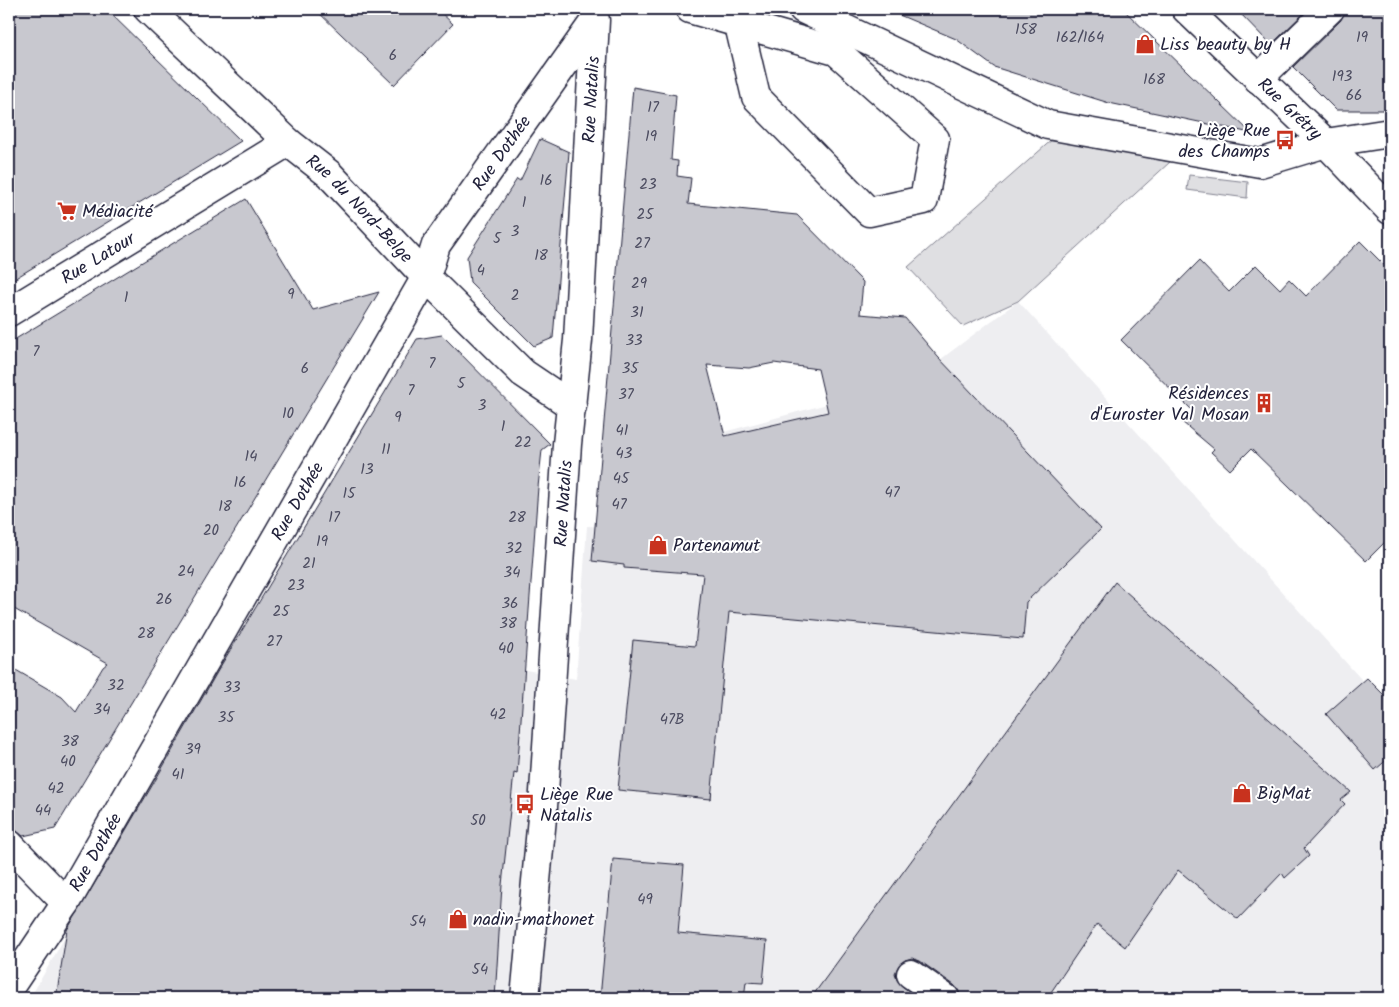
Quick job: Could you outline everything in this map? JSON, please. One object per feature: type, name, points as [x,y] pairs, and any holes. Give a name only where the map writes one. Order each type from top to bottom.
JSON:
[{"type":"street","name":"Rue du Nord-Belge","points":[[148,9],[288,142],[329,174],[426,276],[523,373],[572,406]]},
{"type":"street","points":[[690,9],[739,25],[836,52],[935,139],[924,200],[869,212],[756,97],[739,25]]},
{"type":"street","points":[[803,9],[1048,126],[1260,163],[1326,143],[1390,133]]},
{"type":"street","name":"Rue Grétry","points":[[1186,9],[1326,143],[1390,210]]},
{"type":"street","points":[[1258,79],[1330,9]]},
{"type":"street","name":"Rue Dothée","points":[[9,988],[66,903],[426,276],[436,245],[597,15]]},
{"type":"street","name":"Rue Natalis","points":[[525,998],[543,797],[567,444],[578,340],[597,15]]},
{"type":"street","name":"Rue Latour","points":[[9,312],[288,142]]},
{"type":"street","points":[[9,844],[66,903]]},
{"type":"street","points":[[911,974],[945,998]]},
{"type":"shaded area","points":[[1054,138],[1170,162],[1018,301],[963,326],[908,267]]},
{"type":"shaded area","points":[[1189,175],[1248,182],[1247,198],[1187,190]]},
{"type":"shaded area","points":[[1018,301],[1390,711],[1390,998],[30,998],[151,788],[475,661],[576,679],[587,526],[703,531],[680,444],[912,381]]},
{"type":"building","name":"Médiacité","points":[[9,9],[106,9],[241,141],[9,282]]},
{"type":"building","points":[[315,9],[437,9],[453,24],[394,85]]},
{"type":"building","points":[[885,9],[1123,9],[1251,133],[1109,103],[994,67],[956,39]]},
{"type":"building","points":[[1236,9],[1308,9],[1271,45]]},
{"type":"building","points":[[1345,9],[1390,9],[1390,110],[1336,110],[1293,67],[1341,20]]},
{"type":"building","points":[[633,87],[676,95],[671,160],[678,161],[677,176],[691,178],[688,204],[797,215],[863,282],[860,314],[905,318],[938,357],[1101,529],[1026,602],[1023,639],[729,612],[711,799],[618,790],[633,640],[695,646],[703,574],[624,568],[624,565],[592,561]],"holes":[[[774,363],[818,369],[828,412],[725,436],[707,365],[749,368]]]},
{"type":"building","points":[[540,139],[569,152],[553,338],[534,346],[470,282],[467,257],[517,179],[520,181]]},
{"type":"building","points":[[246,199],[313,310],[379,292],[55,829],[23,836],[14,829],[9,829],[9,666],[62,697],[76,712],[103,667],[108,663],[9,606],[9,343]]},
{"type":"building","name":"Résidences d'Euroster Val Mosan","points":[[1360,241],[1390,271],[1390,537],[1366,561],[1251,449],[1230,470],[1211,452],[1214,449],[1182,422],[1193,411],[1121,340],[1199,261],[1229,292],[1256,265],[1280,289],[1289,279],[1306,296]]},
{"type":"building","points":[[442,335],[550,444],[542,450],[538,487],[517,774],[514,773],[502,885],[495,998],[56,998],[67,930],[220,667],[417,339]]},
{"type":"building","points":[[1115,582],[1351,792],[1341,800],[1345,804],[1304,848],[1309,856],[1285,878],[1282,873],[1238,919],[1178,870],[1125,947],[1097,924],[1047,998],[960,998],[959,991],[954,985],[920,961],[912,958],[905,960],[899,965],[895,973],[897,980],[902,986],[918,998],[811,998]]},
{"type":"building","points":[[1367,678],[1390,701],[1390,757],[1375,770],[1326,714]]},
{"type":"building","points":[[613,859],[684,865],[678,933],[767,941],[763,983],[746,982],[744,998],[600,998]]},
{"type":"place","name":"Liss beauty by H","points":[[1145,44]]},
{"type":"place","name":"Liège Rue des Champs","points":[[1285,140]]},
{"type":"place","name":"Médiacité","points":[[67,211]]},
{"type":"place","name":"Résidences d'Euroster Val Mosan","points":[[1264,403]]},
{"type":"place","name":"Partenamut","points":[[658,545]]},
{"type":"place","name":"BigMat","points":[[1242,793]]},
{"type":"place","name":"Liège Rue Natalis","points":[[525,804]]},
{"type":"place","name":"nadin-mathonet","points":[[458,919]]}]
